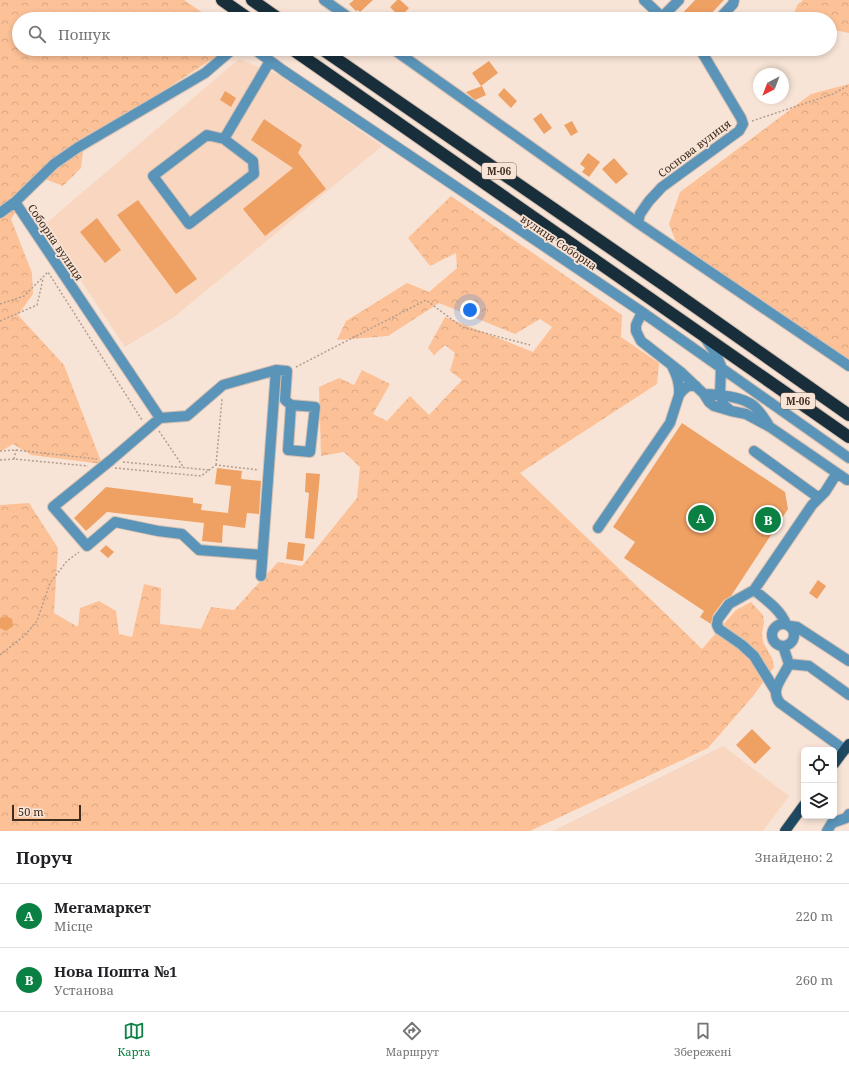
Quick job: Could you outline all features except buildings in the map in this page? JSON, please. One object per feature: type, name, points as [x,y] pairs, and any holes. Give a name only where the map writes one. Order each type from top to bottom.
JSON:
[{"type":"highway","points":[[222,0],[239,12]]},
{"type":"highway","points":[[252,0],[269,12]]},
{"type":"highway","name":"М-06","points":[[302,56],[849,437]]},
{"type":"highway","name":"М-06","points":[[332,56],[849,415]]},
{"type":"main road","points":[[837,760],[847,747]]},
{"type":"main road","points":[[785,831],[801,809]]},
{"type":"street","points":[[324,0],[341,12]]},
{"type":"street","points":[[644,0],[656,12]]},
{"type":"street","points":[[668,12],[679,0]]},
{"type":"street","points":[[726,12],[733,4],[734,0]]},
{"type":"street","name":"Соборна вулиця","points":[[154,423],[15,202],[54,164],[71,152],[205,73],[225,56]]},
{"type":"street","name":"вулиця Соборна","points":[[263,56],[721,366],[849,458]]},
{"type":"street","points":[[403,56],[638,223],[849,366]]},
{"type":"street","name":"Соснова вулиця","points":[[638,223],[640,214],[649,201],[662,188],[739,131],[743,124],[704,56]]},
{"type":"street","points":[[224,139],[270,61]]},
{"type":"street","points":[[208,135],[224,139],[253,160],[254,174],[189,224],[153,176],[208,135]]},
{"type":"street","points":[[0,213],[15,202]]},
{"type":"street","points":[[642,312],[636,325],[636,331],[641,341],[696,386],[709,402],[714,406],[746,414],[770,427],[847,480]]},
{"type":"street","points":[[703,335],[716,354],[721,366],[720,395],[724,405],[730,411]]},
{"type":"street","points":[[598,528],[670,423],[679,395],[677,376],[671,364]]},
{"type":"street","points":[[261,576],[276,370]]},
{"type":"street","points":[[262,555],[199,550],[182,534],[115,522],[87,546],[53,507],[154,423],[187,416],[223,385],[276,370],[287,371],[285,400],[291,405],[315,407],[310,452],[288,450],[291,405]]},
{"type":"street","points":[[679,395],[688,386],[696,386]]},
{"type":"street","points":[[704,394],[720,395],[743,400],[754,406],[770,427]]},
{"type":"street","points":[[754,451],[819,498]]},
{"type":"street","points":[[837,473],[825,492],[812,505],[754,590],[730,604],[718,619],[717,624],[719,629],[742,645],[754,656],[775,690],[776,698],[780,703],[847,747]]},
{"type":"street","points":[[754,590],[767,601],[777,610],[784,618],[794,633],[794,638],[790,644],[779,646],[773,641],[771,633],[773,629],[772,612],[767,601]]},
{"type":"street","points":[[773,629],[779,624],[797,627],[849,661]]},
{"type":"street","points":[[794,638],[811,636]]},
{"type":"street","points":[[775,690],[789,664],[783,646]]},
{"type":"street","points":[[789,664],[802,664],[809,666],[849,695]]},
{"type":"street","points":[[827,831],[832,823],[846,818],[849,814]]},
{"type":"path","points":[[743,124],[772,116],[833,94],[849,85]]},
{"type":"path","points":[[0,304],[24,296],[48,272],[184,468]]},
{"type":"path","points":[[0,321],[37,305],[44,277]]},
{"type":"path","points":[[287,371],[426,300],[462,327],[530,345]]},
{"type":"path","points":[[216,465],[223,385]]},
{"type":"path","points":[[14,459],[16,450]]},
{"type":"path","points":[[201,476],[216,465],[269,471]]},
{"type":"path","points":[[0,655],[24,636],[37,621],[50,583],[67,561],[87,546]]},
{"type":"shaded area","points":[[239,59],[279,75],[382,146],[174,317],[125,347],[44,225]]},
{"type":"shaded area","points":[[723,746],[789,796],[763,831],[553,831]]},
{"type":"green space","points":[[0,0],[184,0],[202,12],[12,12],[12,56],[217,56],[84,142],[81,168],[63,186],[40,177],[11,219],[32,273],[33,294],[18,315],[64,365],[102,464],[31,455],[13,444],[0,452]]},
{"type":"green space","points":[[803,0],[849,0],[849,33],[837,30],[837,12],[795,12],[797,5]]},
{"type":"green space","points":[[849,84],[849,363],[679,250],[669,224],[680,192],[811,94]]},
{"type":"green space","points":[[451,196],[622,315],[621,337],[659,363],[657,384],[520,473],[702,649],[736,610],[751,602],[763,615],[763,642],[772,658],[774,667],[754,695],[708,748],[530,831],[0,831],[0,505],[29,503],[58,548],[54,613],[78,627],[80,608],[99,601],[116,611],[119,634],[132,637],[144,584],[161,588],[160,624],[201,629],[211,607],[234,610],[278,562],[302,566],[357,498],[360,467],[344,452],[321,456],[319,387],[339,378],[354,385],[362,370],[390,384],[373,414],[387,421],[410,396],[429,415],[462,380],[450,371],[455,353],[445,345],[434,355],[428,348],[445,317],[533,352],[552,327],[540,319],[515,334],[439,303],[388,336],[337,340],[346,321],[407,283],[429,292],[457,268],[456,253],[430,266],[408,238]]},
{"type":"place","name":"Мегамаркет","points":[[701,518]]},
{"type":"place","name":"Нова Пошта №1","points":[[768,520]]}]
